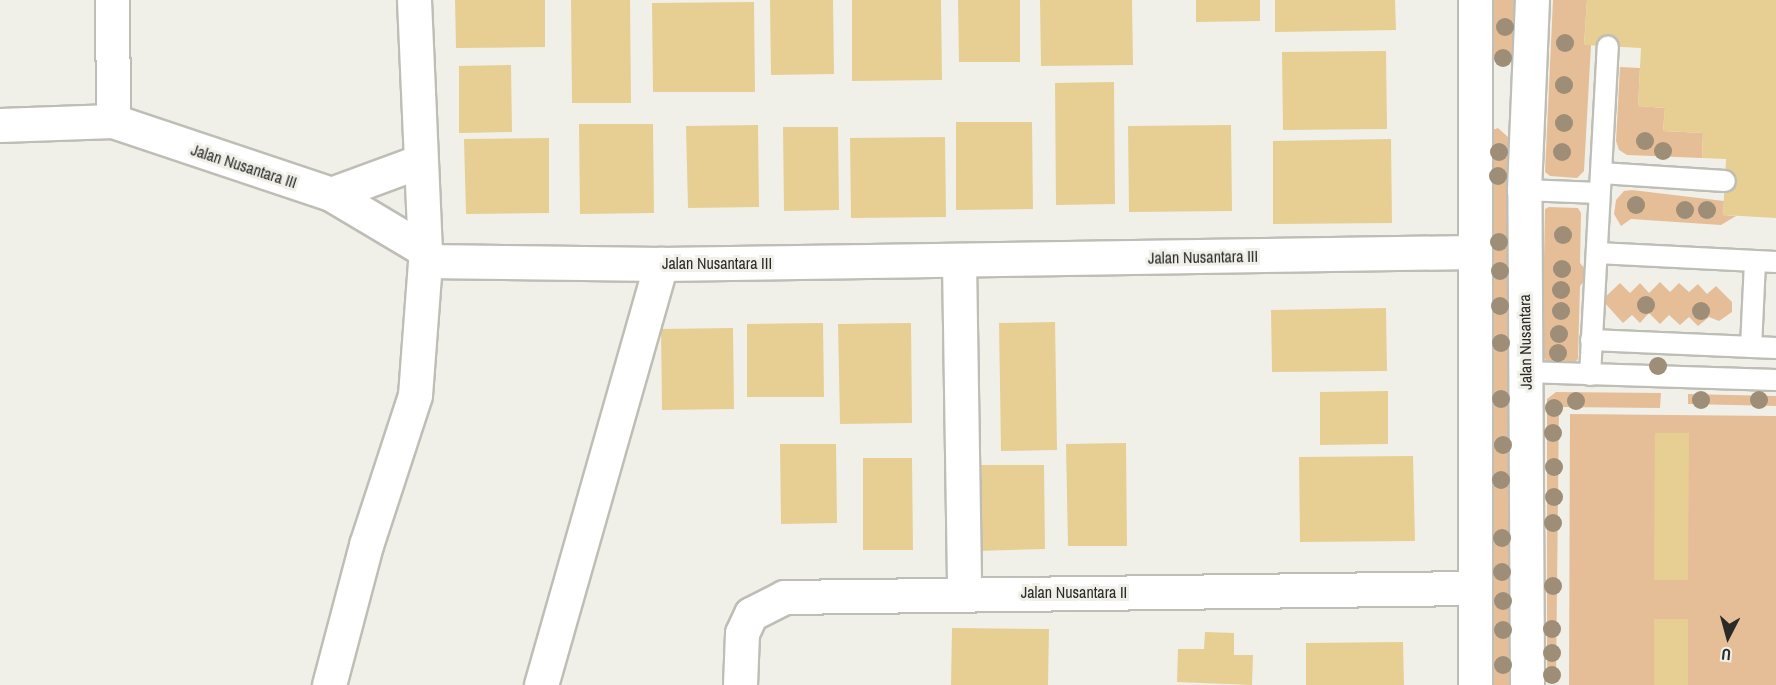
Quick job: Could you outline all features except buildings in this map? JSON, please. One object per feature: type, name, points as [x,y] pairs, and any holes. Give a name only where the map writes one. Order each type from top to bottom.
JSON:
[{"type":"street","points":[[112,0],[113,121]]},
{"type":"street","points":[[329,685],[366,545],[415,395],[425,255],[418,162],[414,0]]},
{"type":"street","points":[[1475,0],[1473,252],[1475,685]]},
{"type":"street","name":"Jalan Nusantara","points":[[1527,685],[1524,190],[1532,0]]},
{"type":"street","points":[[1474,102],[1526,103]]},
{"type":"street","name":"Jalan Nusantara III","points":[[0,125],[113,121],[332,194],[425,255],[662,264],[1473,252]]},
{"type":"street","points":[[332,194],[418,162]]},
{"type":"street","points":[[959,261],[964,592]]},
{"type":"street","points":[[541,685],[662,264]]},
{"type":"street","name":"Jalan Nusantara II","points":[[740,685],[742,633],[751,614],[767,603],[783,597],[964,592],[1474,588]]},
{"type":"lane","points":[[1590,375],[1608,46]]},
{"type":"lane","points":[[1601,173],[1725,181]]},
{"type":"lane","points":[[1524,190],[1599,193]]},
{"type":"lane","points":[[1597,253],[1776,262]]},
{"type":"lane","points":[[1751,347],[1755,261]]},
{"type":"lane","points":[[1591,340],[1776,348]]},
{"type":"lane","points":[[1525,372],[1776,380]]},
{"type":"shaded area","points":[[1494,0],[1515,0],[1513,55],[1503,64],[1493,54]]},
{"type":"shaded area","points":[[1553,0],[1587,0],[1584,45],[1591,45],[1584,171],[1577,178],[1550,176],[1545,172]]},
{"type":"shaded area","points":[[1620,67],[1640,68],[1638,106],[1665,108],[1663,131],[1703,133],[1702,158],[1627,155],[1619,150],[1616,141]]},
{"type":"shaded area","points":[[1498,128],[1508,137],[1510,685],[1492,685],[1490,131]]},
{"type":"shaded area","points":[[1624,191],[1724,201],[1723,215],[1736,216],[1721,225],[1631,219],[1621,226],[1614,214],[1616,200]]},
{"type":"shaded area","points":[[1549,207],[1578,208],[1581,213],[1580,263],[1590,275],[1580,286],[1578,359],[1575,362],[1547,361],[1542,356],[1545,209]]},
{"type":"shaded area","points":[[1660,282],[1670,292],[1679,283],[1689,292],[1698,284],[1707,294],[1716,286],[1732,302],[1732,312],[1719,321],[1709,317],[1698,326],[1689,317],[1680,325],[1669,315],[1660,324],[1649,313],[1640,323],[1632,315],[1623,323],[1602,300],[1620,283],[1630,293],[1640,283],[1649,293]]},
{"type":"shaded area","points":[[1556,392],[1661,393],[1660,408],[1559,407],[1556,682],[1547,682],[1547,399]]},
{"type":"shaded area","points":[[1688,394],[1776,396],[1776,406],[1688,404]]},
{"type":"shaded area","points":[[1570,414],[1776,416],[1776,685],[1569,685]]}]
